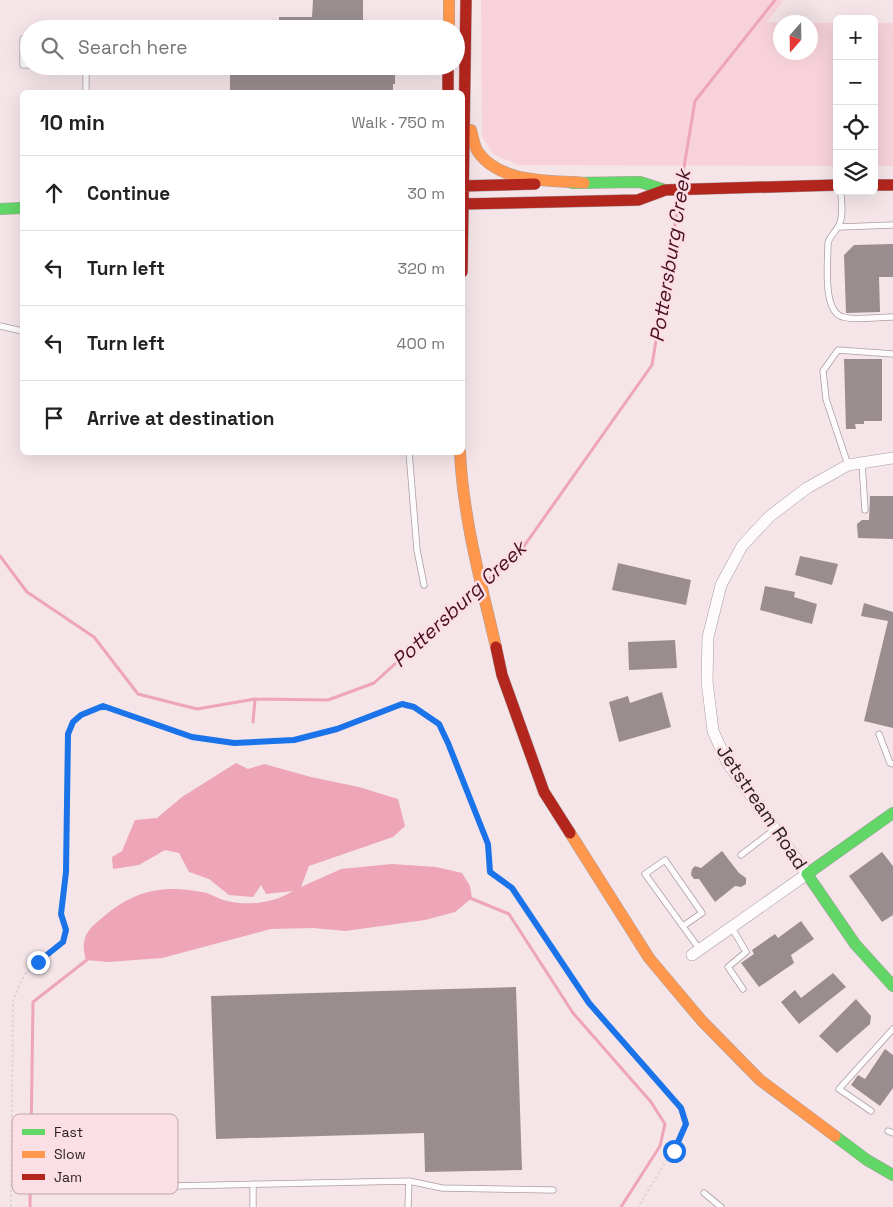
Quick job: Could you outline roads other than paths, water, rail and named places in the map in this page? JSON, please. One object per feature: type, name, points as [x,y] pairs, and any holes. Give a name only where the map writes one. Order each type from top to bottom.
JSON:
[{"type":"main road","points":[[448,20],[449,0]]},
{"type":"main road","points":[[465,146],[466,0]]},
{"type":"main road","points":[[448,75],[448,90]]},
{"type":"main road","points":[[466,106],[476,150],[487,162],[499,170],[522,177],[584,182]]},
{"type":"main road","points":[[465,186],[640,182],[665,190]]},
{"type":"main road","points":[[465,204],[638,200],[665,190],[833,185]]},
{"type":"main road","points":[[878,185],[893,185]]},
{"type":"main road","points":[[0,209],[20,208]]},
{"type":"main road","points":[[460,455],[460,474],[476,559],[502,675],[544,792],[649,958],[702,1021],[760,1080],[867,1160],[893,1175]]},
{"type":"main road","points":[[806,874],[891,817]]},
{"type":"main road","name":"Jetstream Road","points":[[806,874],[855,944],[893,986]]},
{"type":"street","name":"Jetstream Road","points":[[806,874],[727,762],[713,731],[707,681],[708,637],[722,585],[742,546],[770,516],[807,488],[848,465],[893,458]]},
{"type":"street","points":[[696,953],[806,874]]},
{"type":"lane","points":[[86,75],[86,90]]},
{"type":"lane","points":[[841,195],[842,216],[839,227],[830,236],[828,243],[829,304],[835,314],[844,318],[893,317]]},
{"type":"lane","points":[[839,227],[893,225]]},
{"type":"lane","points":[[0,326],[20,331]]},
{"type":"lane","points":[[848,465],[826,399],[823,370],[838,350],[893,354]]},
{"type":"lane","points":[[409,455],[417,550],[424,585]]},
{"type":"lane","points":[[862,462],[865,478],[865,510]]},
{"type":"lane","points":[[879,734],[890,763],[893,764]]},
{"type":"lane","points":[[741,855],[775,829]]},
{"type":"lane","points":[[683,926],[702,912],[665,860],[645,874],[683,926],[696,953]]},
{"type":"lane","points":[[732,928],[746,952],[728,967],[744,989]]},
{"type":"lane","points":[[872,1110],[839,1089],[893,1029]]},
{"type":"lane","points":[[408,1207],[409,1181]]},
{"type":"lane","points":[[178,1186],[409,1181],[442,1188],[553,1190]]},
{"type":"lane","points":[[253,1184],[253,1207]]},
{"type":"lane","points":[[704,1193],[721,1207]]},
{"type":"waterway","name":"Pottersburg Creek","points":[[681,185],[695,101],[775,0]]},
{"type":"waterway","name":"Pottersburg Creek","points":[[489,579],[517,556],[652,365],[680,194]]},
{"type":"waterway","name":"Pottersburg Creek","points":[[0,556],[27,592],[94,637],[138,694],[197,709],[255,699],[328,700],[374,683],[475,591]]},
{"type":"waterway","points":[[253,722],[255,699]]},
{"type":"waterway","points":[[470,898],[509,914],[573,1013],[651,1102],[665,1124],[660,1146],[621,1207]]},
{"type":"waterway","points":[[31,1114],[33,1002],[88,959]]},
{"type":"waterway","points":[[30,1194],[30,1207]]}]
